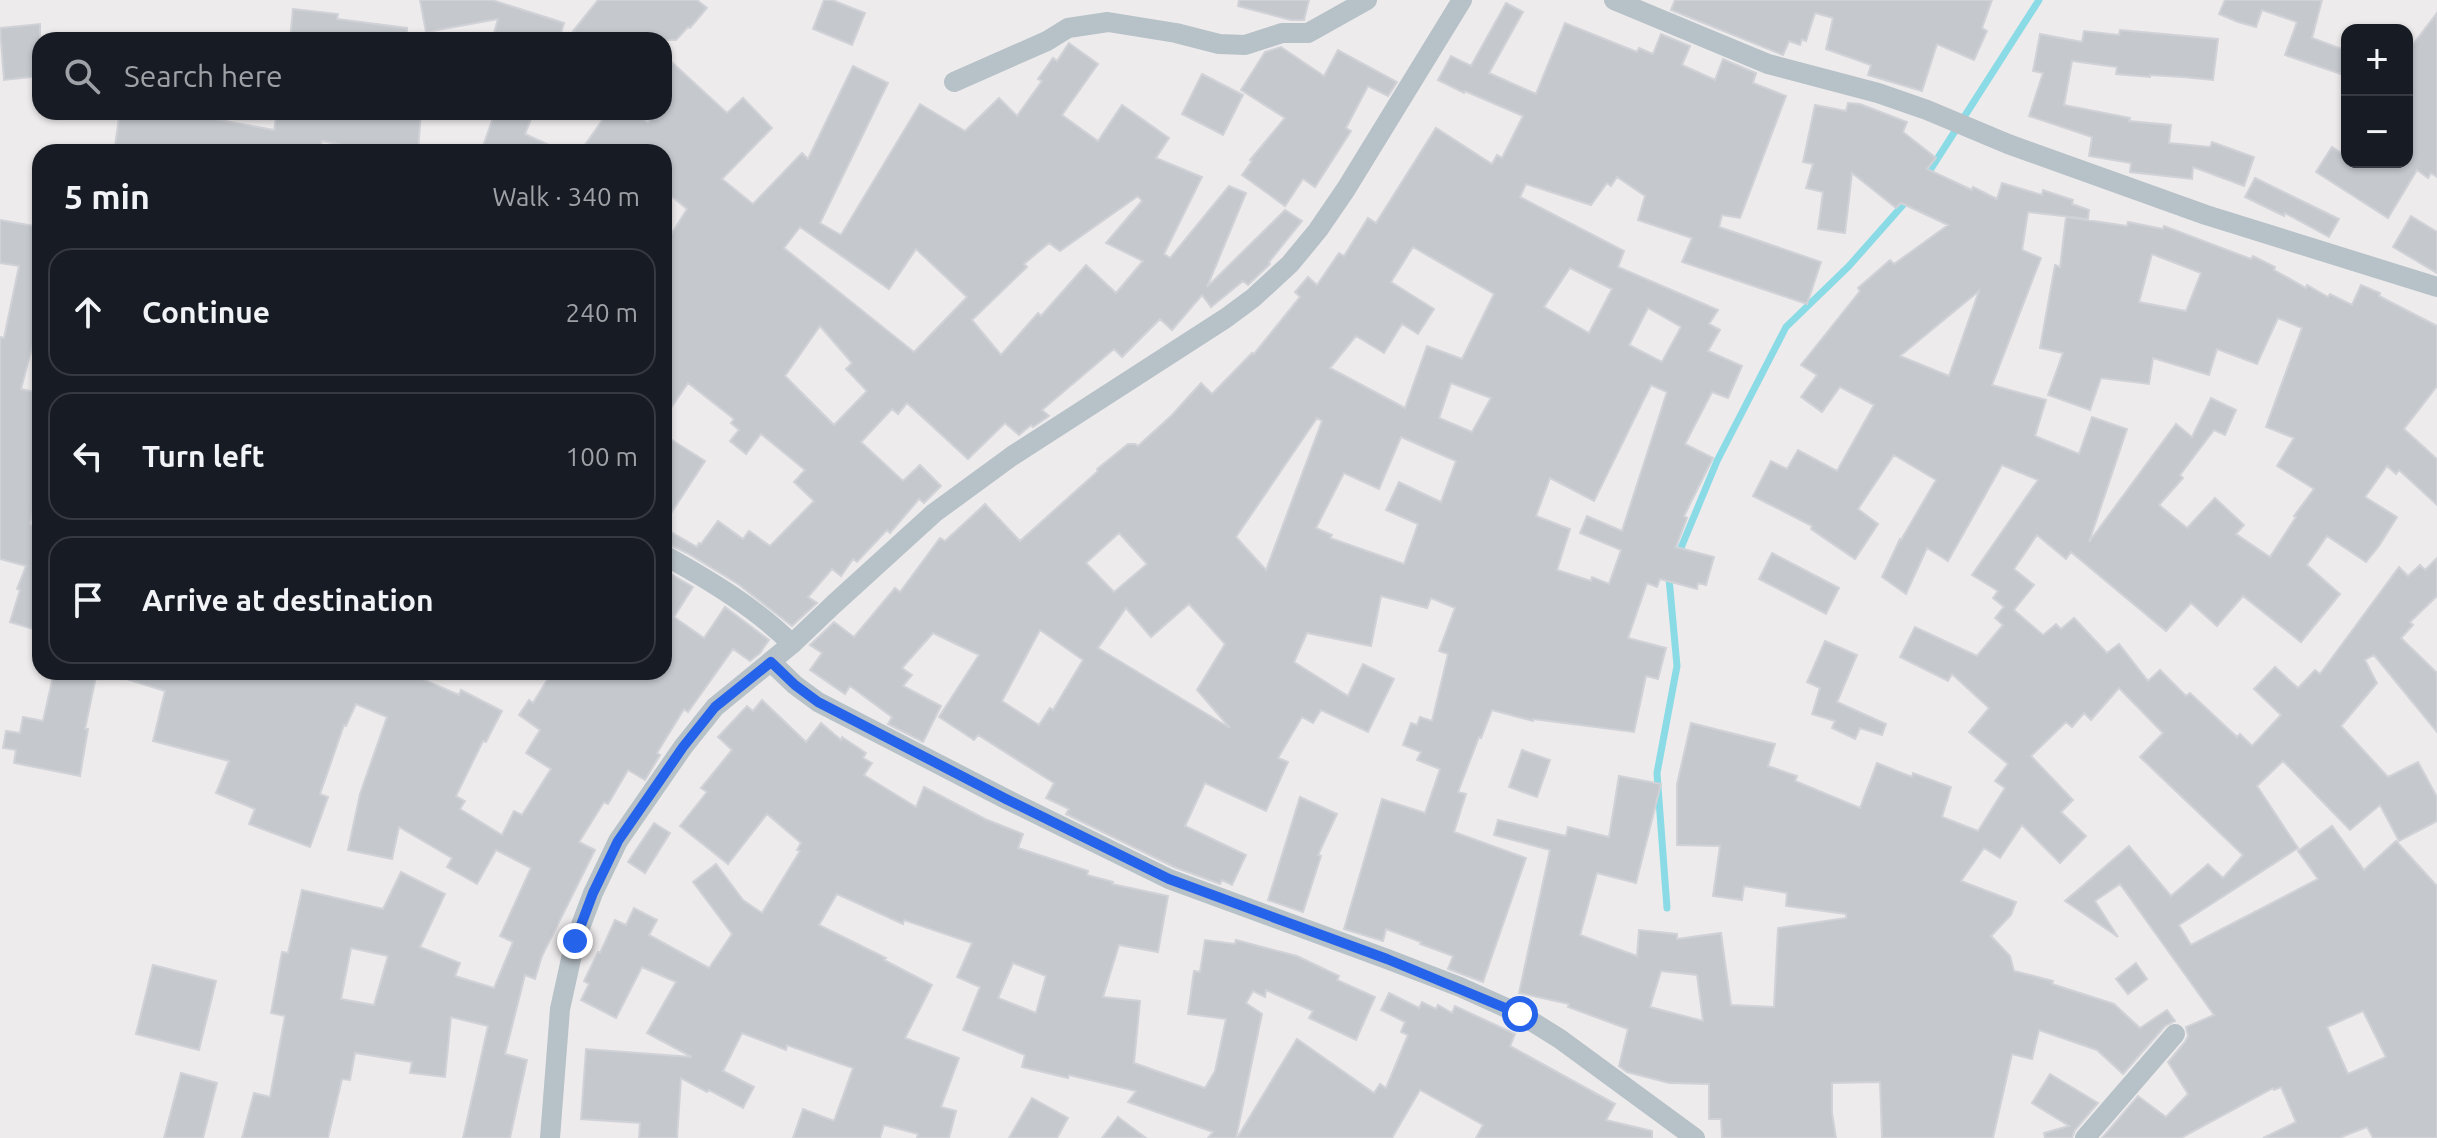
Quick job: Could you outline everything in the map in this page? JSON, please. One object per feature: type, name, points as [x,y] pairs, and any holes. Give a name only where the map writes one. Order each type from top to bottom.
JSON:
[{"type":"street","points":[[954,82],[1047,41],[1068,28],[1108,22],[1176,33],[1219,44],[1245,45],[1282,33],[1308,33],[1367,0]]},
{"type":"street","points":[[550,1138],[560,1009],[575,941],[593,893],[618,841],[683,747],[715,707],[792,644],[934,513],[1012,456],[1226,318],[1290,264],[1346,189],[1462,0]]},
{"type":"street","points":[[1614,0],[1768,64],[1878,93],[2008,144],[2206,215],[2437,287]]},
{"type":"street","points":[[672,560],[744,604],[792,644]]},
{"type":"street","points":[[771,662],[818,702],[1169,879],[1387,959],[1520,1014],[1560,1039],[1695,1138]]},
{"type":"street","points":[[2085,1138],[2175,1034]]},
{"type":"building","points":[[420,0],[492,0],[564,23],[561,32],[494,32],[498,19],[426,32]]},
{"type":"building","points":[[598,0],[697,0],[707,8],[676,40],[672,40],[672,32],[573,31]]},
{"type":"building","points":[[824,0],[832,0],[865,13],[852,45],[813,29]]},
{"type":"building","points":[[1239,0],[1309,0],[1304,20],[1291,20],[1238,6]]},
{"type":"building","points":[[1675,0],[1992,0],[1982,28],[1987,31],[1974,60],[1937,44],[1922,91],[1868,75],[1871,65],[1826,49],[1833,18],[1815,13],[1806,41],[1802,39],[1800,45],[1789,41],[1783,55],[1671,10]]},
{"type":"building","points":[[2225,0],[2322,0],[2312,38],[2341,49],[2341,74],[2285,55],[2297,22],[2262,10],[2256,27],[2219,14]]},
{"type":"building","points":[[1506,3],[1523,12],[1489,73],[1536,94],[1565,23],[1637,52],[1639,48],[1653,54],[1661,34],[1690,46],[1682,65],[1715,80],[1723,59],[1756,73],[1753,83],[1786,96],[1740,218],[1722,215],[1719,227],[1821,262],[1807,304],[1682,262],[1692,238],[1638,220],[1645,196],[1617,177],[1611,186],[1607,183],[1591,205],[1526,184],[1520,197],[1624,251],[1618,267],[1718,310],[1709,324],[1720,330],[1708,351],[1742,366],[1728,398],[1712,392],[1685,444],[1713,458],[1684,516],[1687,518],[1676,547],[1714,557],[1706,585],[1698,583],[1697,589],[1660,579],[1657,587],[1647,583],[1628,638],[1666,648],[1658,679],[1646,676],[1634,732],[1533,721],[1492,710],[1479,737],[1458,792],[1466,794],[1454,832],[1526,858],[1483,982],[1448,969],[1453,956],[1421,942],[1386,929],[1383,941],[1344,929],[1382,799],[1425,813],[1440,769],[1417,760],[1421,752],[1403,745],[1411,723],[1417,725],[1420,717],[1432,721],[1448,654],[1439,651],[1455,608],[1431,598],[1427,608],[1381,596],[1371,646],[1307,633],[1294,662],[1348,696],[1363,664],[1394,679],[1368,732],[1321,710],[1313,723],[1302,717],[1278,758],[1288,762],[1266,811],[1205,783],[1185,826],[1246,855],[1232,885],[1222,880],[1220,884],[1174,867],[1066,814],[1069,809],[1046,798],[1054,783],[978,735],[974,740],[939,717],[979,655],[933,633],[902,668],[912,675],[903,686],[941,706],[923,742],[888,724],[892,717],[850,686],[845,694],[810,670],[822,653],[810,645],[834,622],[854,637],[895,588],[900,592],[940,538],[945,541],[985,504],[1020,541],[1128,444],[1138,446],[1201,383],[1212,394],[1254,354],[1300,297],[1295,292],[1308,277],[1317,285],[1339,253],[1344,256],[1368,218],[1376,223],[1436,128],[1492,164],[1497,155],[1502,158],[1523,116],[1438,80],[1451,56],[1471,66]],"holes":[[[1413,247],[1494,294],[1462,359],[1427,346],[1405,408],[1330,368],[1356,336],[1384,353],[1402,324],[1418,334],[1434,309],[1391,282]],[[1570,268],[1612,289],[1589,333],[1544,307]],[[1648,308],[1681,327],[1662,362],[1629,345]],[[1451,383],[1491,398],[1472,432],[1439,418]],[[1651,385],[1667,392],[1622,531],[1587,516],[1580,533],[1621,550],[1609,584],[1557,570],[1570,529],[1536,516],[1550,478],[1594,501]],[[1317,418],[1322,421],[1266,570],[1236,537]],[[1401,437],[1456,461],[1441,502],[1399,482],[1386,510],[1418,524],[1404,564],[1330,538],[1332,535],[1316,528],[1344,473],[1379,489]],[[1119,533],[1147,564],[1114,592],[1086,563]],[[1189,604],[1225,644],[1197,690],[1230,728],[1098,648],[1126,608],[1151,637]],[[1040,630],[1083,660],[1053,710],[1050,708],[1039,725],[1002,701]]]},
{"type":"building","points":[[293,9],[338,14],[337,19],[407,28],[407,32],[291,32]]},
{"type":"building","points":[[2437,13],[2437,177],[2431,173],[2428,178],[2417,170],[2388,218],[2316,172],[2332,147],[2341,153],[2341,168],[2413,168],[2413,44]]},
{"type":"building","points":[[40,24],[40,32],[32,32],[32,77],[4,80],[0,28]]},
{"type":"building","points":[[2120,30],[2218,39],[2213,80],[2116,74],[2117,67],[2072,61],[2064,105],[2130,118],[2129,121],[2171,125],[2169,143],[2210,147],[2212,142],[2254,157],[2244,186],[2193,167],[2192,179],[2130,172],[2131,163],[2089,156],[2092,137],[2029,116],[2043,73],[2033,71],[2040,34],[2082,42],[2084,31],[2119,35]]},
{"type":"building","points":[[1069,43],[1098,64],[1062,115],[1098,141],[1122,105],[1169,138],[1156,158],[1202,177],[1164,254],[1170,258],[1229,186],[1246,193],[1207,287],[1285,210],[1302,221],[1270,264],[1248,285],[1243,281],[1211,307],[1202,295],[1172,330],[1160,319],[1122,357],[1114,349],[1042,410],[1049,416],[1019,435],[1005,423],[968,459],[907,403],[898,414],[892,409],[861,442],[903,481],[920,465],[941,486],[924,503],[919,499],[890,533],[887,530],[857,562],[853,559],[841,576],[832,569],[808,597],[817,603],[792,626],[738,584],[672,546],[672,533],[697,547],[718,521],[743,539],[749,531],[770,546],[814,501],[794,482],[805,470],[761,434],[746,454],[730,441],[739,430],[731,423],[734,419],[688,383],[672,406],[672,233],[687,209],[672,197],[672,144],[586,144],[602,120],[644,120],[648,123],[650,120],[672,120],[672,62],[727,113],[743,98],[772,128],[722,179],[753,204],[802,153],[808,159],[853,66],[888,83],[820,223],[841,235],[920,104],[965,131],[999,98],[1017,116],[1042,81],[1038,79],[1053,58],[1057,61]],"holes":[[[1138,196],[1142,201],[1106,243],[1143,261],[1116,293],[1086,265],[1001,355],[972,320],[1027,267],[1024,264],[1049,243],[1060,251]],[[800,227],[889,289],[916,249],[967,297],[914,352],[784,248]],[[820,326],[852,363],[846,369],[867,391],[834,425],[785,376]]]},
{"type":"building","points":[[1281,47],[1324,76],[1338,50],[1397,82],[1388,96],[1368,86],[1346,128],[1351,131],[1315,187],[1303,179],[1285,206],[1242,175],[1250,160],[1285,118],[1241,90],[1265,52]]},
{"type":"building","points":[[1202,74],[1243,95],[1223,135],[1182,114]]},
{"type":"building","points":[[1848,103],[1860,104],[1907,122],[1903,132],[1936,158],[1927,169],[1972,190],[1973,187],[1997,199],[2002,183],[2042,195],[2043,190],[2073,200],[2072,204],[2089,210],[2088,219],[2028,212],[2022,250],[2041,258],[1992,385],[2046,400],[2035,436],[2079,454],[2092,417],[2127,429],[2089,542],[2176,424],[2192,437],[2211,398],[2236,410],[2225,435],[2214,430],[2180,475],[2183,478],[2159,505],[2187,528],[2215,498],[2244,525],[2236,534],[2270,557],[2314,489],[2277,466],[2294,438],[2266,427],[2302,328],[2278,318],[2257,364],[2217,349],[2209,375],[2153,358],[2149,384],[2101,378],[2090,410],[2048,395],[2063,353],[2040,348],[2055,265],[2060,267],[2066,217],[2127,226],[2128,222],[2163,229],[2164,226],[2251,259],[2253,256],[2306,288],[2307,285],[2328,297],[2330,294],[2352,305],[2361,285],[2437,326],[2437,386],[2404,429],[2437,459],[2437,505],[2399,470],[2396,474],[2387,466],[2365,497],[2397,517],[2366,562],[2327,536],[2307,565],[2340,594],[2301,642],[2243,596],[2217,626],[2191,603],[2166,631],[2071,552],[2066,559],[2037,535],[2014,569],[2034,585],[2014,610],[2043,635],[2056,624],[2061,629],[2074,618],[2107,653],[2119,644],[2148,681],[2160,670],[2186,696],[2190,693],[2237,737],[2240,734],[2252,746],[2281,715],[2254,689],[2275,667],[2298,688],[2315,670],[2320,674],[2399,567],[2408,576],[2420,565],[2425,570],[2437,558],[2437,596],[2410,622],[2413,625],[2401,638],[2437,673],[2437,732],[2374,655],[2365,660],[2377,683],[2341,726],[2388,777],[2418,762],[2437,797],[2437,821],[2399,841],[2380,805],[2350,830],[2283,761],[2257,786],[2298,848],[2179,925],[2191,945],[2318,879],[2298,851],[2332,826],[2364,870],[2396,841],[2437,886],[2437,1138],[2373,1138],[2367,1127],[2339,1138],[2263,1138],[2296,1122],[2281,1087],[2273,1088],[2181,1138],[2102,1138],[2138,1096],[2166,1117],[2188,1094],[2168,1062],[2185,1042],[2188,1036],[2186,1027],[2214,1015],[2120,884],[2095,901],[2118,937],[2065,901],[2129,846],[2171,896],[2208,864],[2223,878],[2243,855],[2140,757],[2163,733],[2119,688],[2091,720],[2084,713],[2072,727],[2066,722],[2031,756],[2073,800],[2061,812],[2086,836],[2060,863],[2022,825],[2000,858],[1984,848],[1961,881],[2016,902],[2011,915],[1991,936],[2010,956],[2014,971],[2053,981],[2052,984],[2114,1004],[2140,1028],[2167,1010],[2175,1021],[2165,1026],[2123,1074],[2097,1050],[2039,1030],[2032,1059],[2012,1054],[1993,1138],[1882,1138],[1880,1082],[1832,1083],[1836,1138],[1722,1138],[1721,1119],[1709,1119],[1709,1084],[1669,1083],[1627,1072],[1619,1066],[1628,1029],[1568,1007],[1569,1004],[1519,993],[1550,850],[1494,835],[1498,820],[1566,836],[1568,827],[1609,837],[1619,776],[1661,784],[1636,883],[1597,873],[1580,935],[1637,956],[1639,930],[1677,934],[1677,939],[1721,933],[1731,1005],[1774,1007],[1778,928],[1846,918],[1846,914],[1786,906],[1787,893],[1744,886],[1742,900],[1713,896],[1720,846],[1677,845],[1677,784],[1691,723],[1775,744],[1768,766],[1797,776],[1795,781],[1860,808],[1877,763],[1912,777],[1913,773],[1951,787],[1942,817],[1978,831],[2005,788],[1995,781],[2008,764],[1969,732],[1989,708],[1952,674],[1948,681],[1900,657],[1915,627],[1977,656],[2003,625],[1995,618],[2004,607],[1993,598],[1998,591],[1972,575],[2038,480],[2002,465],[1948,561],[1927,548],[1906,594],[1882,577],[1900,539],[1936,480],[1894,455],[1858,509],[1878,524],[1855,559],[1811,529],[1812,526],[1753,496],[1771,461],[1787,469],[1798,450],[1837,471],[1874,405],[1840,387],[1822,412],[1801,397],[1817,375],[1801,365],[1860,291],[1858,288],[1890,260],[1894,264],[1948,225],[1901,203],[1896,208],[1852,173],[1845,233],[1818,229],[1823,192],[1806,188],[1813,164],[1803,162],[1815,105],[1846,111]],"holes":[[[2152,254],[2201,273],[2186,311],[2139,302]],[[1979,291],[1949,376],[1900,356]],[[1661,971],[1697,975],[1703,1021],[1650,1007]],[[2363,1011],[2386,1057],[2348,1074],[2327,1027]]]},
{"type":"building","points":[[119,120],[219,120],[274,130],[276,120],[420,120],[419,144],[338,144],[322,141],[321,144],[115,144]]},
{"type":"building","points":[[492,120],[531,120],[525,134],[547,144],[484,144]]},
{"type":"building","points":[[2255,178],[2339,219],[2329,237],[2285,213],[2284,216],[2245,197]]},
{"type":"building","points":[[2411,216],[2437,232],[2437,273],[2393,247]]},
{"type":"building","points":[[0,220],[32,226],[32,348],[21,389],[32,391],[32,629],[10,622],[26,566],[0,559],[0,337],[4,338],[19,266],[0,263]]},
{"type":"building","points":[[672,440],[705,461],[672,512]]},
{"type":"building","points":[[1772,553],[1839,588],[1826,614],[1759,579]]},
{"type":"building","points":[[672,575],[693,587],[674,617],[704,638],[725,607],[769,640],[750,661],[733,649],[688,712],[684,709],[657,753],[660,755],[645,780],[628,770],[608,804],[604,802],[579,842],[595,850],[542,956],[535,979],[525,975],[505,1054],[527,1060],[510,1138],[463,1138],[488,1026],[451,1017],[445,1077],[410,1073],[412,1062],[355,1053],[350,1080],[342,1079],[328,1138],[242,1138],[254,1093],[270,1097],[285,1016],[271,1013],[282,952],[288,953],[302,890],[383,909],[401,872],[445,894],[420,947],[460,963],[455,976],[494,988],[513,942],[500,936],[531,868],[496,850],[477,884],[447,867],[452,858],[399,827],[392,859],[348,850],[360,794],[387,717],[356,704],[344,725],[320,794],[328,797],[310,847],[249,824],[255,809],[216,793],[229,761],[153,741],[165,691],[130,680],[424,680],[459,695],[461,690],[502,711],[486,742],[483,741],[456,796],[465,801],[460,809],[502,835],[514,811],[522,815],[551,769],[526,753],[540,730],[519,715],[529,700],[533,703],[547,680],[672,680]],"holes":[[[351,948],[388,956],[374,1005],[341,999]]]},
{"type":"building","points":[[1825,641],[1857,655],[1837,702],[1886,724],[1882,735],[1860,728],[1855,739],[1832,728],[1835,721],[1812,714],[1820,688],[1807,682]]},
{"type":"building","points":[[52,680],[95,680],[85,729],[88,729],[80,776],[14,763],[16,750],[3,748],[6,731],[20,733],[23,717],[43,721]]},
{"type":"building","points":[[762,700],[806,742],[821,723],[841,740],[842,737],[866,753],[863,758],[872,763],[864,775],[916,807],[924,787],[985,819],[1023,834],[1018,848],[1088,871],[1087,875],[1112,884],[1168,896],[1158,952],[1119,945],[1103,997],[1140,1001],[1134,1063],[1205,1088],[1215,1071],[1226,1019],[1188,1014],[1194,971],[1200,972],[1205,940],[1235,944],[1236,940],[1297,956],[1339,976],[1337,980],[1375,997],[1356,1040],[1309,1018],[1313,1011],[1266,990],[1265,997],[1253,991],[1246,1003],[1262,1014],[1236,1138],[1208,1138],[1213,1132],[1128,1102],[1136,1091],[1022,1067],[1025,1055],[963,1030],[980,987],[957,977],[972,943],[904,920],[903,924],[837,894],[819,925],[932,985],[905,1038],[959,1058],[941,1107],[956,1111],[949,1138],[917,1138],[918,1134],[884,1125],[880,1138],[793,1138],[803,1109],[834,1121],[853,1068],[787,1045],[786,1050],[742,1033],[723,1071],[754,1087],[743,1108],[681,1078],[677,1138],[639,1138],[640,1123],[581,1119],[586,1049],[692,1057],[647,1033],[676,982],[642,967],[616,1018],[581,1000],[589,984],[584,981],[615,920],[626,925],[634,908],[657,920],[649,935],[709,968],[732,934],[693,882],[716,864],[743,900],[762,913],[800,851],[797,850],[801,843],[767,814],[728,864],[680,826],[707,792],[701,788],[732,750],[718,737],[747,706],[753,711]],"holes":[[[1013,963],[1046,976],[1036,1013],[998,998]]]},
{"type":"building","points":[[1522,750],[1550,760],[1537,797],[1509,787]]},
{"type":"building","points":[[1300,797],[1337,814],[1318,855],[1321,856],[1303,912],[1268,900]]},
{"type":"building","points":[[654,823],[670,833],[645,873],[628,862]]},
{"type":"building","points":[[2136,963],[2147,979],[2128,994],[2116,979]]},
{"type":"building","points":[[153,965],[216,981],[199,1050],[136,1034]]},
{"type":"building","points":[[1389,993],[1419,1008],[1422,1002],[1436,1009],[1438,1005],[1452,1013],[1455,1006],[1515,1034],[1510,1046],[1615,1104],[1606,1120],[1652,1131],[1652,1138],[1476,1138],[1483,1125],[1420,1090],[1392,1138],[1237,1138],[1297,1039],[1374,1093],[1380,1084],[1386,1088],[1408,1035],[1401,1032],[1405,1022],[1381,1010]]},
{"type":"building","points":[[181,1073],[217,1083],[203,1138],[164,1138]]},
{"type":"building","points":[[2050,1074],[2098,1103],[2072,1138],[2045,1138],[2044,1133],[2069,1126],[2032,1103]]},
{"type":"building","points":[[1032,1098],[1068,1118],[1057,1138],[1009,1138]]},
{"type":"building","points":[[1118,1117],[1146,1138],[1102,1138]]},
{"type":"waterway","points":[[1925,178],[2039,0]]},
{"type":"waterway","points":[[1678,555],[1717,461],[1786,327],[1849,266],[1910,197]]},
{"type":"waterway","points":[[1667,908],[1657,773],[1677,666],[1671,574]]},
{"type":"route","points":[[575,941],[593,893],[618,841],[683,747],[715,707],[771,662],[818,702],[1169,879],[1460,987],[1520,1014]]}]
